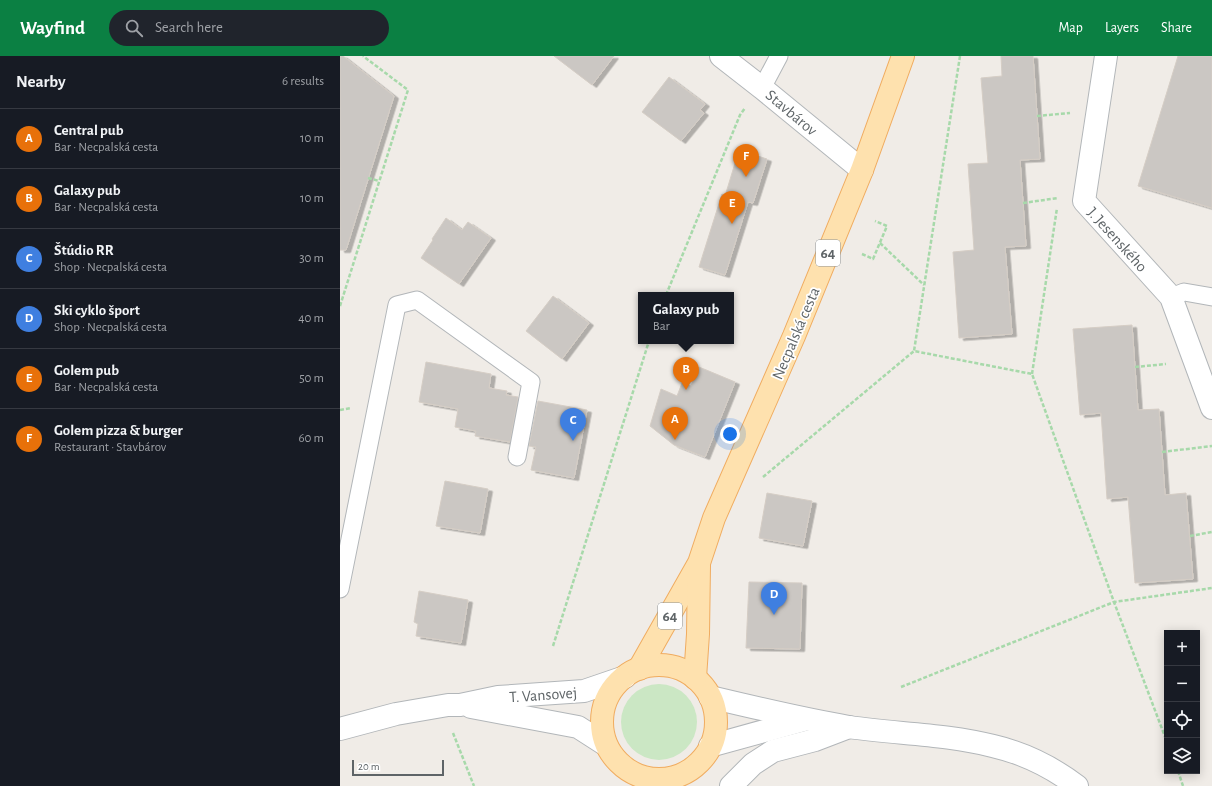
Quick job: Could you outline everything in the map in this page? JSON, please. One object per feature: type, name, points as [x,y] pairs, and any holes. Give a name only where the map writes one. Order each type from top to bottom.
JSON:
[{"type":"main road","name":"Necpalská cesta","points":[[632,673],[665,625],[699,563],[714,518],[794,336],[862,170],[903,56]]},
{"type":"main road","name":"Necpalská cesta","points":[[695,678],[698,634],[699,563]]},
{"type":"main road","name":"64","points":[[659,666],[668,666],[678,669],[695,678],[710,697],[716,726],[710,746],[701,760],[687,771],[679,781],[670,778],[630,777],[606,745],[602,726],[604,708],[611,691],[632,673],[659,666]]},
{"type":"street","name":"Stavbárov","points":[[721,56],[862,170]]},
{"type":"street","name":"J. Jesenského","points":[[1106,56],[1084,201],[1171,297],[1212,408]]},
{"type":"street","name":"T. Vansovej","points":[[460,705],[498,697],[584,691],[632,673]]},
{"type":"street","points":[[710,697],[805,720],[851,727],[937,736],[993,746],[1021,755],[1062,775],[1077,786]]},
{"type":"street","name":"T. Vansovej","points":[[340,730],[396,714],[448,705],[460,705],[578,727],[606,745]]},
{"type":"street","points":[[710,746],[805,720]]},
{"type":"street","points":[[731,786],[753,764],[773,751],[815,740],[851,727]]},
{"type":"lane","points":[[762,88],[778,56]]},
{"type":"lane","points":[[1171,297],[1184,292],[1212,297]]},
{"type":"lane","points":[[340,589],[396,305],[417,300],[531,382],[517,457]]},
{"type":"path","points":[[340,306],[408,90],[363,56]]},
{"type":"path","points":[[763,477],[914,352],[960,56]]},
{"type":"path","points":[[667,292],[740,115],[762,88]]},
{"type":"path","points":[[1037,116],[1098,110]]},
{"type":"path","points":[[368,178],[380,181]]},
{"type":"path","points":[[1023,203],[1058,198],[1084,201]]},
{"type":"path","points":[[1057,206],[1032,374],[1114,602],[1165,738]]},
{"type":"path","points":[[862,254],[874,259],[887,226],[875,221]]},
{"type":"path","points":[[880,243],[924,285]]},
{"type":"path","points":[[553,646],[648,344]]},
{"type":"path","points":[[914,352],[1032,374]]},
{"type":"path","points":[[1162,452],[1212,446]]},
{"type":"path","points":[[1190,536],[1212,532]]},
{"type":"path","points":[[901,687],[1114,602],[1212,588]]},
{"type":"path","points":[[451,728],[474,786]]},
{"type":"path","points":[[1179,774],[1183,786]]},
{"type":"green space","points":[[652,684],[666,684],[674,686],[680,690],[691,701],[695,707],[697,722],[695,737],[686,749],[674,758],[666,760],[652,760],[644,758],[638,754],[627,743],[623,737],[621,729],[621,715],[623,707],[627,701],[638,690],[644,686]]},
{"type":"building","points":[[340,56],[343,56],[394,96],[346,250],[340,250]]},
{"type":"building","points":[[554,56],[614,56],[592,85]]},
{"type":"building","points":[[1001,56],[1033,56],[1040,159],[1020,160],[1026,246],[1005,247],[1012,334],[959,338],[953,252],[974,250],[968,164],[988,163],[981,78],[1002,76]]},
{"type":"building","points":[[1178,56],[1212,56],[1212,208],[1138,186]]},
{"type":"building","points":[[669,77],[705,104],[700,110],[704,113],[681,141],[642,112]]},
{"type":"building","points":[[739,150],[767,159],[753,203],[748,202],[725,275],[699,267],[722,194],[725,196]]},
{"type":"building","points":[[446,218],[462,230],[468,222],[491,238],[459,284],[421,258]]},
{"type":"building","points":[[553,296],[589,323],[562,359],[526,331]]},
{"type":"building","points":[[1132,325],[1138,410],[1159,409],[1165,495],[1186,493],[1193,579],[1135,583],[1128,497],[1107,499],[1101,413],[1080,415],[1073,329]]},
{"type":"building","points":[[426,362],[491,374],[489,388],[507,391],[506,395],[518,397],[510,442],[475,436],[476,431],[455,427],[458,409],[419,402]]},
{"type":"building","points":[[699,367],[735,382],[705,457],[674,445],[650,426],[661,389],[677,396],[682,383],[691,386]]},
{"type":"building","points":[[538,401],[587,410],[574,478],[531,470],[536,447],[529,446]]},
{"type":"building","points":[[445,481],[488,489],[480,533],[436,526]]},
{"type":"building","points":[[767,493],[812,501],[803,546],[759,538]]},
{"type":"building","points":[[749,582],[802,583],[800,649],[746,648]]},
{"type":"building","points":[[419,591],[468,600],[461,643],[416,636],[418,624],[414,622]]},
{"type":"place","name":"Golem pizza & burger","points":[[746,177]]},
{"type":"place","name":"Golem pub","points":[[732,224]]},
{"type":"place","name":"Galaxy pub","points":[[686,390]]},
{"type":"place","name":"Central pub","points":[[675,440]]},
{"type":"place","name":"Štúdio RR","points":[[573,441]]},
{"type":"place","name":"Ski cyklo šport","points":[[774,615]]}]
